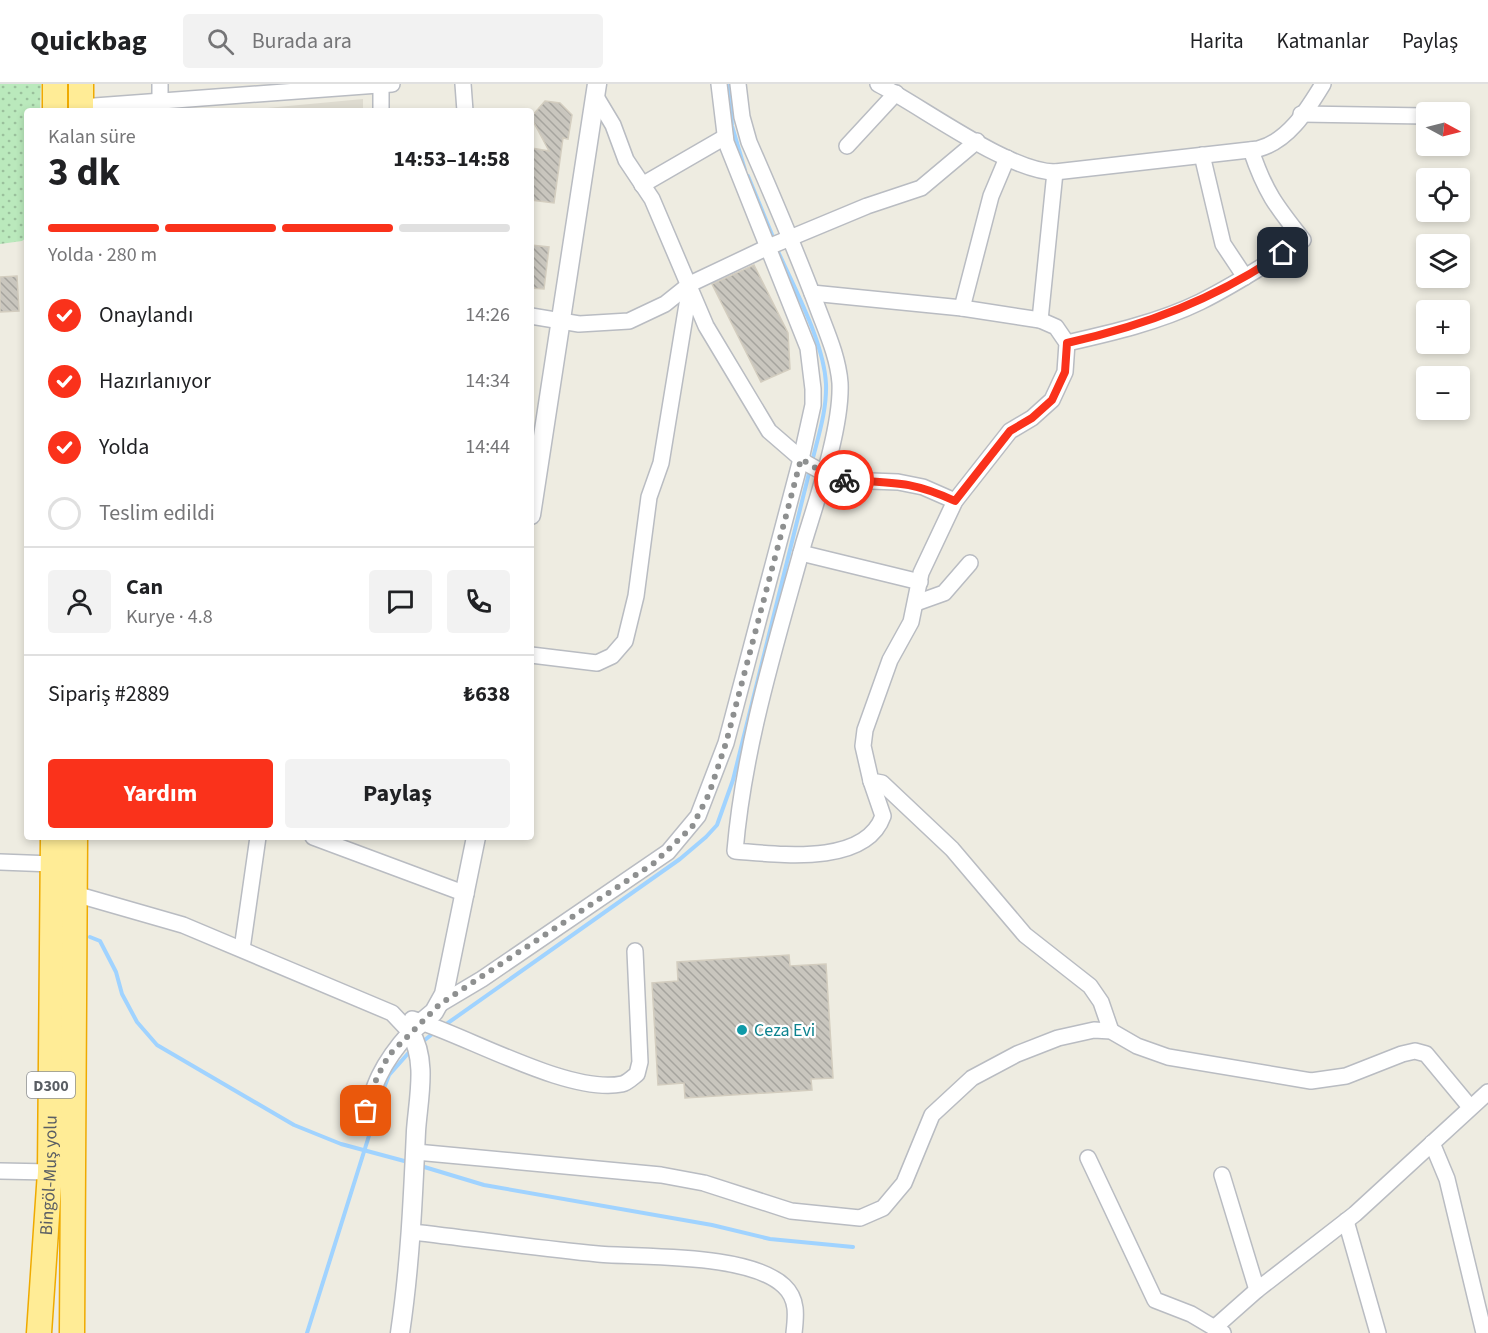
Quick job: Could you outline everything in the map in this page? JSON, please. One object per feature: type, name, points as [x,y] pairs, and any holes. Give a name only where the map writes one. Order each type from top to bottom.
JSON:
[{"type":"highway","points":[[55,84],[55,108]]},
{"type":"highway","name":"Bingöl-Muş yolu","points":[[39,1333],[50,1172],[53,840]]},
{"type":"highway","name":"Bingöl-Muş yolu","points":[[72,1333],[75,840]]},
{"type":"street","points":[[160,84],[160,106]]},
{"type":"street","points":[[81,101],[160,106],[294,88],[387,84],[382,108]]},
{"type":"street","points":[[463,84],[465,108]]},
{"type":"street","points":[[361,1127],[377,1077],[389,1055],[420,1030],[440,1004],[654,863],[692,827],[709,794],[812,466],[839,406],[840,384],[836,357],[812,292],[777,244],[725,137],[719,84]]},
{"type":"street","points":[[738,84],[742,117],[808,348],[813,405],[812,466],[801,553],[758,709],[740,800],[735,851],[810,857],[835,851],[867,838],[879,827],[883,816],[871,781],[863,746],[865,730],[890,660],[911,622],[921,573],[955,501],[1010,431],[1032,418],[1052,400],[1065,372],[1067,343],[1056,327],[1040,320],[962,308],[812,292]]},
{"type":"street","points":[[878,84],[1007,159],[1033,169],[1055,172],[1251,150],[1273,145],[1287,133],[1323,84]]},
{"type":"street","points":[[596,89],[626,160],[652,199],[706,326],[769,431],[812,466],[844,480],[898,482],[923,487],[955,501]]},
{"type":"street","points":[[534,496],[596,89]]},
{"type":"street","points":[[847,146],[896,93]]},
{"type":"street","points":[[1301,114],[1416,116]]},
{"type":"street","points":[[642,185],[725,137]]},
{"type":"street","points":[[534,317],[562,322],[603,324],[629,321],[665,304],[690,284],[777,244],[867,206],[921,188],[977,141]]},
{"type":"street","points":[[1067,343],[1134,326],[1198,303],[1245,277],[1303,240],[1272,202],[1262,183],[1251,150]]},
{"type":"street","points":[[1202,155],[1223,244],[1245,277]]},
{"type":"street","points":[[962,308],[991,196],[1007,159]]},
{"type":"street","points":[[1040,320],[1055,172]]},
{"type":"street","points":[[534,655],[597,663],[612,656],[625,641],[636,596],[649,497],[661,462],[666,436],[672,383],[690,284]]},
{"type":"street","points":[[801,553],[920,582]]},
{"type":"street","points":[[916,603],[944,593],[970,563]]},
{"type":"street","points":[[871,781],[882,783],[952,849],[1025,935],[1090,986],[1101,1002],[1111,1031]]},
{"type":"street","points":[[242,949],[258,840]]},
{"type":"street","points":[[321,840],[466,894]]},
{"type":"street","points":[[440,1004],[455,950],[475,840]]},
{"type":"street","points":[[0,862],[52,864]]},
{"type":"street","points":[[75,894],[183,925],[392,1013],[420,1030],[452,1035],[555,1074],[589,1084],[623,1084],[637,1074],[640,1062],[635,951]]},
{"type":"street","points":[[400,1333],[412,1232],[421,1087],[418,1063],[420,1030]]},
{"type":"street","points":[[416,1154],[661,1175],[704,1183],[791,1211],[860,1218],[884,1208],[904,1183],[932,1115],[972,1078],[1017,1054],[1058,1038],[1094,1030],[1111,1031],[1137,1046],[1168,1057],[1311,1081],[1346,1076],[1415,1051],[1426,1054],[1470,1107]]},
{"type":"street","points":[[1088,1158],[1155,1300],[1191,1314],[1219,1330],[1257,1290],[1346,1221],[1488,1092]]},
{"type":"street","points":[[1432,1143],[1447,1179],[1484,1333]]},
{"type":"street","points":[[0,1171],[50,1172]]},
{"type":"street","points":[[1222,1175],[1257,1290]]},
{"type":"street","points":[[1346,1221],[1377,1333]]},
{"type":"street","points":[[412,1232],[599,1254],[715,1262],[745,1269],[771,1277],[785,1287],[794,1299],[794,1333]]},
{"type":"shaded area","points":[[363,99],[363,108],[267,108]]},
{"type":"green space","points":[[0,84],[41,84],[40,108],[24,108],[24,239],[0,244]]},
{"type":"building","points":[[545,101],[560,103],[572,115],[568,139],[563,138],[554,203],[534,200],[534,148],[549,151],[534,123],[534,114]]},
{"type":"building","points":[[534,245],[549,247],[544,289],[534,288]]},
{"type":"building","points":[[754,265],[788,333],[790,369],[761,382],[712,284]]},
{"type":"building","points":[[17,276],[19,311],[0,312],[0,277]]},
{"type":"building","name":"Ceza Evi","points":[[789,955],[790,966],[826,964],[833,1078],[811,1079],[812,1090],[685,1098],[684,1083],[658,1085],[652,983],[678,981],[677,962]]},
{"type":"waterway","points":[[729,84],[732,126],[745,170]]},
{"type":"waterway","points":[[748,176],[775,242]]},
{"type":"waterway","points":[[777,249],[807,315],[824,368],[825,404],[812,462]]},
{"type":"waterway","points":[[445,1025],[680,859],[717,825],[733,780],[810,469]]},
{"type":"waterway","points":[[90,937],[100,941],[116,972],[122,994],[137,1022],[157,1045],[294,1125],[341,1144],[408,1162]]},
{"type":"waterway","points":[[421,1043],[436,1031]]},
{"type":"waterway","points":[[307,1333],[384,1088],[389,1075],[412,1049]]},
{"type":"waterway","points":[[421,1166],[484,1185],[712,1225],[770,1239],[853,1247]]},
{"type":"way so far","points":[[366,1111],[377,1077],[389,1055],[440,1004],[482,979],[654,863],[681,840],[692,827],[709,794],[726,743],[801,459],[824,473],[844,480]]},
{"type":"place","name":"Ceza Evi","points":[[742,1030]]},
{"type":"route","points":[[844,480],[898,482],[923,487],[955,501],[1010,431],[1032,418],[1052,400],[1065,372],[1067,343],[1134,326],[1198,303],[1263,267],[1283,253]]}]
